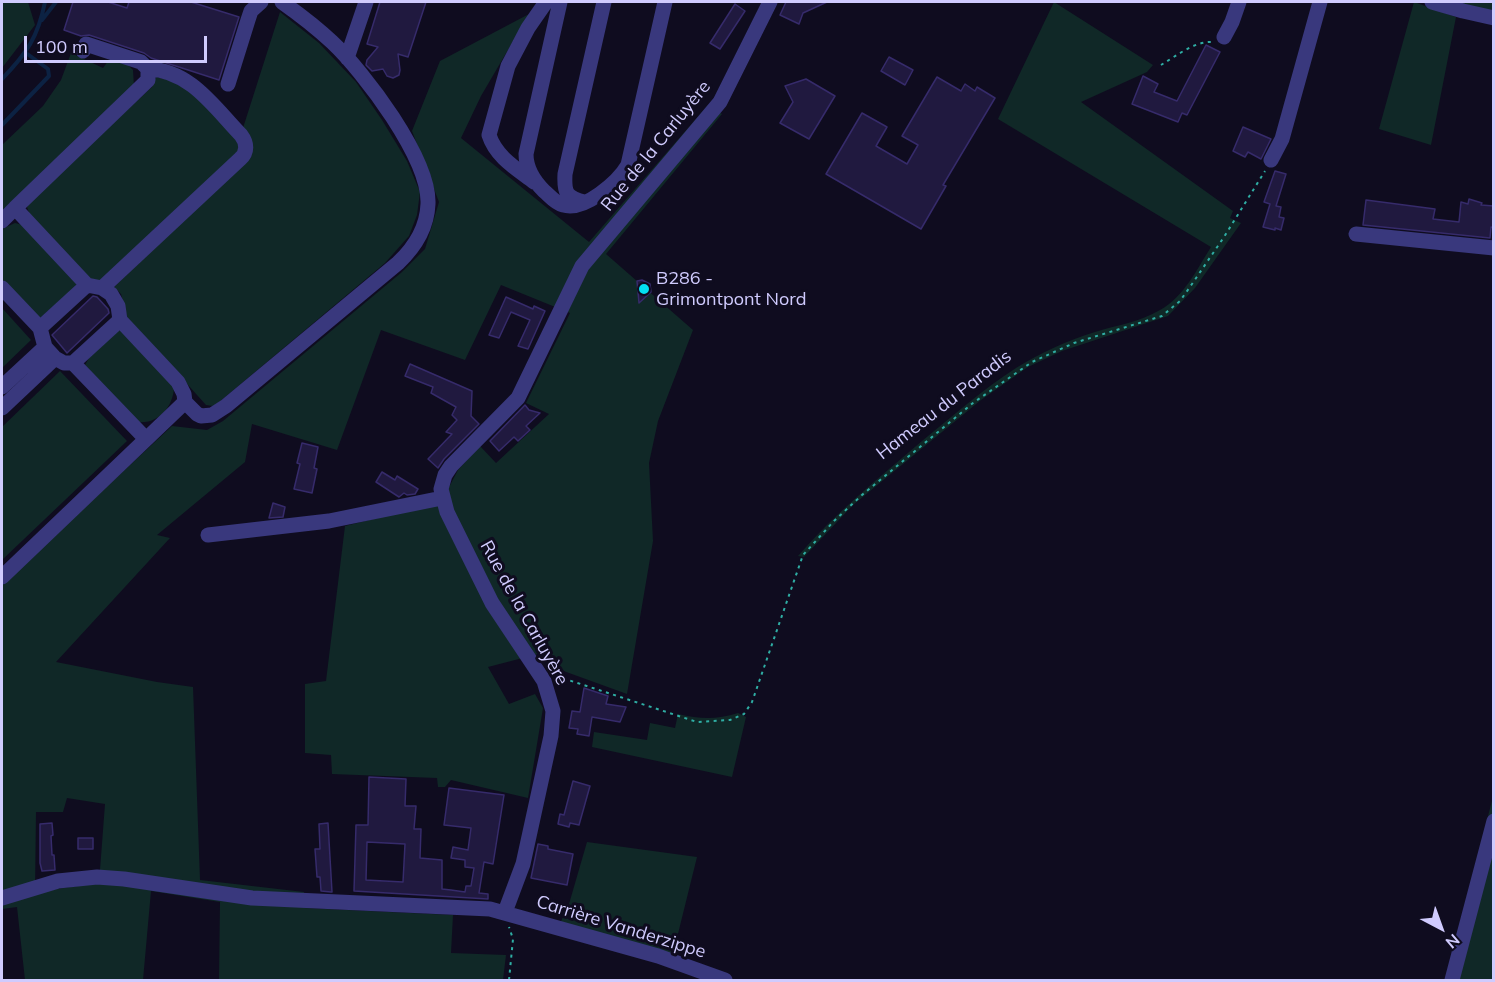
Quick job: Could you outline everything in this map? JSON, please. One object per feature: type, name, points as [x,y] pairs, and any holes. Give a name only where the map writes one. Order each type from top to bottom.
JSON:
[{"type":"street","points":[[228,84],[251,11],[261,2]]},
{"type":"street","points":[[15,208],[95,287],[115,300],[120,320],[178,381],[185,402],[201,416],[212,415],[218,411],[398,263],[413,247],[422,232],[427,212],[428,195],[414,156],[390,113],[347,58],[321,32],[282,2]]},
{"type":"street","points":[[347,58],[366,2]]},
{"type":"street","points":[[546,2],[528,28],[508,66],[489,135],[505,160],[555,202],[565,206],[584,202],[612,187],[628,165],[665,2]]},
{"type":"street","points":[[539,187],[530,174],[526,154],[560,2]]},
{"type":"street","points":[[584,202],[571,199],[567,194],[565,174],[604,2]]},
{"type":"street","name":"Rue de la Carluyère","points":[[505,912],[523,864],[551,736],[553,711],[544,681],[492,603],[447,512],[442,498],[442,483],[451,466],[510,408],[523,389],[582,266],[720,102],[770,2]]},
{"type":"street","points":[[1224,37],[1239,2]]},
{"type":"street","points":[[1271,160],[1282,139],[1320,2]]},
{"type":"street","points":[[1432,2],[1494,18]]},
{"type":"street","points":[[40,328],[95,287],[240,159],[245,151],[245,141],[241,135],[193,85],[176,74],[148,69],[141,62],[86,45],[83,51]]},
{"type":"street","points":[[2,221],[143,87],[149,76],[148,69]]},
{"type":"street","points":[[1356,234],[1494,248]]},
{"type":"street","points":[[2,288],[40,328],[50,353],[64,363],[73,363],[120,320]]},
{"type":"street","points":[[2,387],[50,353]]},
{"type":"street","points":[[2,408],[50,353]]},
{"type":"street","points":[[73,363],[146,439]]},
{"type":"street","points":[[2,577],[185,402]]},
{"type":"street","points":[[208,535],[329,521],[442,498]]},
{"type":"street","points":[[1452,981],[1494,821]]},
{"type":"street","points":[[2,898],[58,881],[97,877],[141,881],[238,897],[474,908],[505,912]]},
{"type":"street","name":"Carrière Vanderzippe","points":[[505,912],[658,956],[725,981]]},
{"type":"path","points":[[1161,65],[1195,46],[1209,41],[1217,44],[1224,37]]},
{"type":"path","name":"Hameau du Paradis","points":[[537,670],[697,723],[730,720],[744,714],[752,702],[803,555],[834,521],[972,404],[1032,362],[1074,343],[1162,316],[1180,301],[1192,284],[1271,160]]},
{"type":"path","points":[[505,912],[513,939],[509,981]]},
{"type":"green space","points":[[2,2],[28,2],[35,25],[2,68]]},
{"type":"green space","points":[[1054,2],[1153,65],[1147,72],[1081,102],[1233,211],[1230,218],[1241,223],[1195,288],[1168,316],[1062,351],[1028,367],[981,400],[853,505],[804,557],[798,556],[858,496],[968,403],[1004,376],[1054,347],[1160,310],[1183,290],[1211,247],[998,119]]},
{"type":"green space","points":[[1414,2],[1456,17],[1431,145],[1379,129]]},
{"type":"green space","points":[[1456,2],[1493,2],[1493,10],[1472,8]]},
{"type":"green space","points":[[280,12],[319,43],[356,82],[382,120],[407,161],[420,192],[417,215],[409,236],[385,263],[218,403],[213,406],[206,405],[127,317],[121,294],[114,287],[238,168],[243,128]]},
{"type":"green space","points":[[529,14],[481,96],[461,138],[589,242],[708,105],[722,114],[606,254],[693,330],[658,421],[649,463],[653,541],[627,694],[547,665],[538,654],[488,667],[509,704],[535,694],[543,708],[528,798],[451,780],[445,787],[438,787],[437,778],[332,774],[331,755],[305,753],[305,684],[326,681],[345,526],[410,510],[447,491],[458,470],[480,446],[496,463],[549,414],[526,403],[570,313],[501,285],[465,360],[381,330],[337,450],[252,424],[245,462],[157,535],[170,538],[56,662],[193,687],[200,880],[304,892],[305,908],[453,915],[451,953],[506,955],[503,980],[219,980],[220,902],[151,891],[143,980],[25,980],[17,907],[2,909],[2,584],[172,426],[207,430],[223,421],[402,272],[425,249],[439,202],[412,131],[440,61]],"holes":[[[67,798],[105,804],[99,883],[35,892],[36,812],[63,812]]]},
{"type":"green space","points":[[71,53],[103,68],[111,57],[125,62],[133,70],[134,87],[2,211],[2,145],[43,106],[61,80]]},
{"type":"green space","points":[[156,77],[188,84],[239,138],[239,154],[105,281],[87,279],[30,216],[27,207],[30,199],[152,87]]},
{"type":"green space","points":[[15,223],[23,225],[78,282],[39,319],[2,282],[2,229]]},
{"type":"green space","points":[[2,308],[31,340],[2,368]]},
{"type":"green space","points":[[118,331],[123,331],[174,384],[169,406],[159,417],[152,420],[137,422],[85,365],[89,358]]},
{"type":"green space","points":[[60,371],[127,441],[2,560],[2,427]]},
{"type":"green space","points":[[738,713],[746,717],[732,777],[592,747],[594,732],[647,740],[650,723],[675,728],[678,714],[708,718]]},
{"type":"green space","points":[[1493,797],[1493,980],[1445,980]]},
{"type":"green space","points":[[587,842],[697,857],[673,954],[556,932],[569,904]]},
{"type":"building","points":[[73,2],[108,2],[127,8],[129,2],[191,2],[239,17],[219,80],[89,35],[81,36],[64,30]]},
{"type":"building","points":[[380,2],[426,2],[408,57],[398,54],[399,75],[393,78],[387,76],[383,69],[372,71],[366,65],[367,60],[378,47],[367,44]]},
{"type":"building","points":[[786,2],[827,2],[803,13],[799,24],[780,15]]},
{"type":"building","points":[[735,4],[745,11],[720,49],[710,43]]},
{"type":"building","points":[[1206,45],[1220,52],[1187,115],[1182,113],[1178,122],[1132,104],[1143,76],[1158,84],[1154,92],[1177,101]]},
{"type":"building","points":[[889,57],[913,70],[905,85],[881,71]]},
{"type":"building","points":[[937,77],[961,91],[965,84],[975,91],[977,87],[995,98],[943,185],[946,186],[921,229],[826,174],[862,113],[887,127],[876,146],[907,164],[918,145],[902,136]]},
{"type":"building","points":[[806,79],[835,96],[809,139],[780,123],[793,102],[785,86]]},
{"type":"building","points":[[1243,127],[1271,139],[1261,159],[1248,152],[1245,157],[1233,151]]},
{"type":"building","points":[[1275,171],[1286,174],[1276,206],[1281,207],[1279,217],[1284,218],[1281,230],[1263,227],[1270,204],[1264,202]]},
{"type":"building","points":[[1469,199],[1482,203],[1481,205],[1494,206],[1494,228],[1491,227],[1490,238],[1363,225],[1366,200],[1435,209],[1433,219],[1459,222],[1461,202],[1468,204]]},
{"type":"building","name":"B286 - Grimontpont Nord","points":[[642,280],[650,284],[651,292],[639,303],[637,281]]},
{"type":"building","points":[[93,296],[97,297],[109,313],[67,353],[52,335]]},
{"type":"building","points":[[506,297],[533,309],[534,306],[545,311],[528,349],[518,346],[530,320],[511,312],[499,338],[489,335]]},
{"type":"building","points":[[410,364],[472,391],[471,416],[479,424],[438,468],[428,459],[452,434],[446,432],[457,420],[452,415],[456,407],[431,393],[433,387],[405,376]]},
{"type":"building","points":[[525,405],[529,410],[540,413],[526,426],[530,430],[518,441],[514,437],[499,451],[490,441]]},
{"type":"building","points":[[302,443],[318,447],[314,468],[317,469],[312,493],[294,489]]},
{"type":"building","points":[[382,472],[395,480],[397,476],[418,489],[415,494],[404,493],[399,497],[376,482]]},
{"type":"building","points":[[273,503],[285,507],[283,517],[269,518]]},
{"type":"building","points":[[584,688],[608,696],[606,704],[626,707],[620,722],[592,717],[589,736],[577,734],[578,729],[569,728],[572,711],[580,712]]},
{"type":"building","points":[[369,777],[406,779],[405,806],[416,806],[414,829],[421,829],[420,858],[442,860],[442,889],[465,892],[466,886],[471,886],[474,868],[465,867],[465,860],[451,858],[453,847],[468,850],[471,828],[444,825],[449,788],[504,795],[493,864],[484,862],[479,893],[488,894],[488,899],[354,891],[356,825],[368,825]],"holes":[[[367,842],[405,844],[403,882],[366,880]]]},
{"type":"building","points":[[573,781],[590,786],[579,825],[570,823],[569,827],[558,824],[560,814],[564,815]]},
{"type":"building","points":[[52,823],[52,855],[54,855],[55,870],[42,871],[40,824]]},
{"type":"building","points":[[328,823],[332,892],[321,891],[320,877],[317,877],[315,849],[320,849],[319,824]]},
{"type":"building","points":[[78,838],[93,838],[93,849],[78,849]]},
{"type":"building","points":[[538,844],[548,846],[548,849],[573,854],[567,885],[531,878]]},
{"type":"waterway","points":[[2,79],[30,44],[39,25],[45,2]]},
{"type":"waterway","points":[[42,20],[56,2]]},
{"type":"waterway","points":[[2,125],[49,76],[48,69],[26,53]]},
{"type":"place","name":"B286 - Grimontpont Nord","points":[[644,289]]}]
